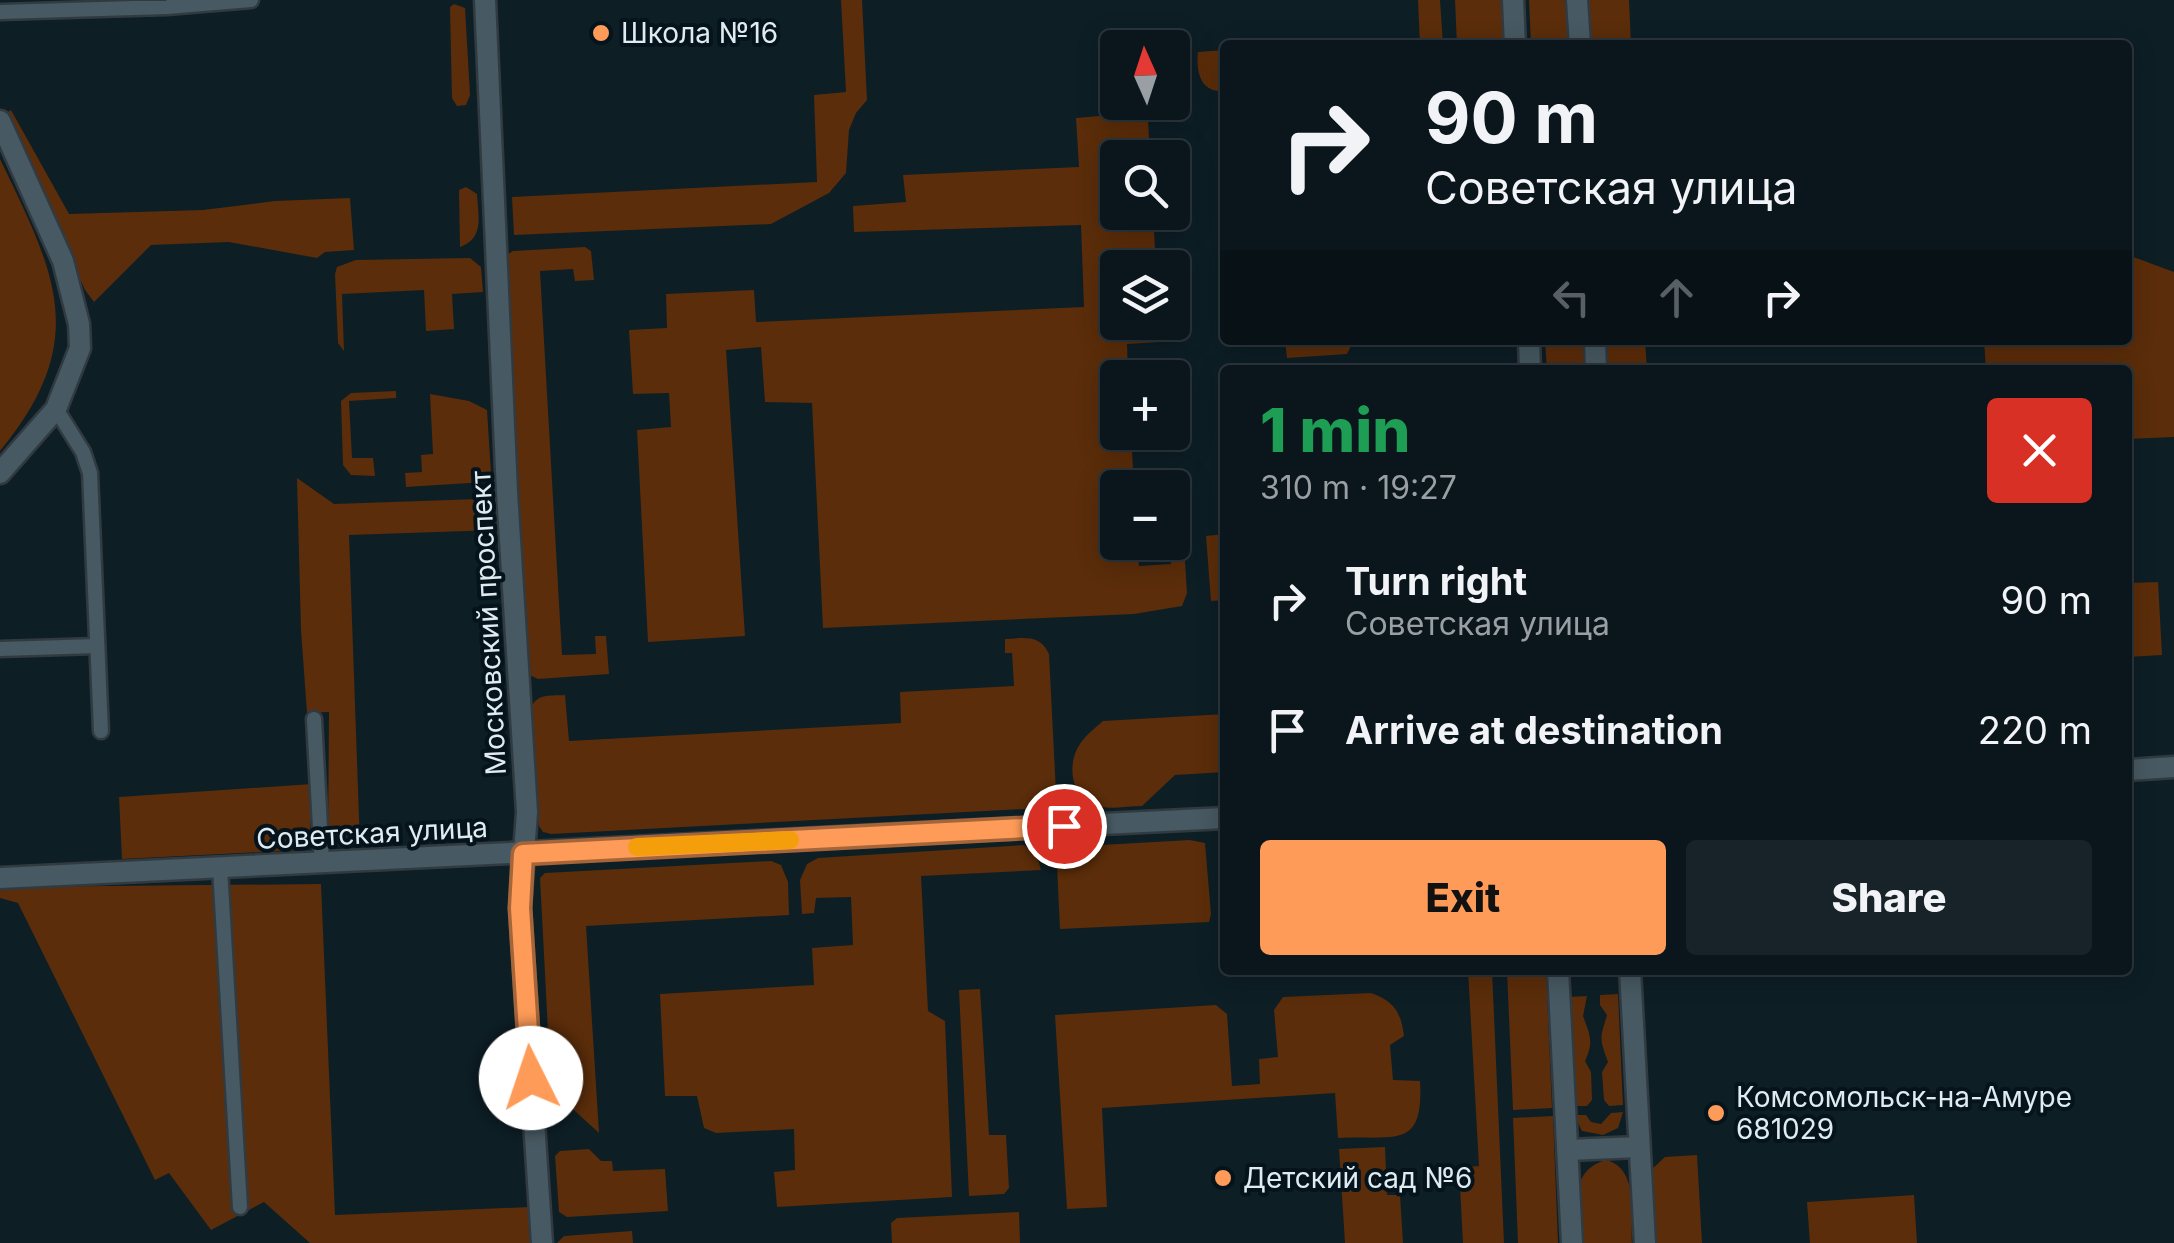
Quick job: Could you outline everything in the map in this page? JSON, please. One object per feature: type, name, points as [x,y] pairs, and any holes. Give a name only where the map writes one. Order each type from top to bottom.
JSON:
[{"type":"street","points":[[0,12],[251,0]]},
{"type":"street","name":"Московский проспект","points":[[485,0],[507,492],[527,812],[520,908],[542,1243]]},
{"type":"street","points":[[1513,0],[1516,40]]},
{"type":"street","points":[[1578,0],[1580,40]]},
{"type":"street","points":[[0,121],[63,261],[79,324],[80,348],[56,409],[0,473]]},
{"type":"street","points":[[56,409],[83,452],[90,473],[101,731]]},
{"type":"street","points":[[0,649],[97,646]]},
{"type":"street","points":[[314,719],[322,863]]},
{"type":"street","points":[[2132,770],[2174,767]]},
{"type":"street","name":"Советская улица","points":[[0,878],[1220,818]]},
{"type":"street","points":[[220,868],[240,1207]]},
{"type":"street","points":[[1558,975],[1572,1243]]},
{"type":"street","points":[[1630,975],[1645,1243]]},
{"type":"street","points":[[1568,1150],[1639,1146]]},
{"type":"shaded area","points":[[841,0],[862,0],[867,100],[849,130],[846,173],[829,193],[771,224],[514,235],[512,197],[817,182],[814,95],[846,92]]},
{"type":"shaded area","points":[[1418,0],[1440,0],[1443,40],[1420,40]]},
{"type":"shaded area","points":[[1455,0],[1509,0],[1511,40],[1457,40]]},
{"type":"shaded area","points":[[1529,0],[1567,0],[1570,40],[1531,40]]},
{"type":"shaded area","points":[[1587,0],[1629,0],[1631,40],[1589,40]]},
{"type":"shaded area","points":[[454,4],[465,8],[470,95],[466,105],[457,106],[452,98],[450,7]]},
{"type":"shaded area","points":[[1220,50],[1220,91],[1210,89],[1201,80],[1198,52]]},
{"type":"shaded area","points":[[11,110],[69,214],[203,210],[275,201],[350,198],[354,250],[325,252],[317,258],[229,242],[151,245],[94,302],[85,290],[6,113]]},
{"type":"shaded area","points":[[1076,118],[1148,120],[1149,140],[1100,140],[1100,230],[1154,230],[1155,250],[1100,250],[1100,340],[1160,342],[1127,344],[1127,360],[1100,360],[1100,450],[1132,450],[1133,470],[1100,470],[1100,560],[1138,560],[1139,566],[1185,560],[1187,593],[1182,606],[1134,614],[823,628],[812,403],[765,402],[761,347],[726,350],[745,636],[648,642],[637,430],[671,427],[669,393],[633,394],[629,330],[667,328],[666,294],[754,290],[756,322],[1084,307],[1081,225],[854,232],[853,206],[906,202],[903,175],[1079,167]]},
{"type":"shaded area","points":[[0,159],[49,273],[55,340],[46,375],[28,411],[0,451]]},
{"type":"shaded area","points":[[466,187],[477,194],[478,225],[473,238],[460,247],[459,190]]},
{"type":"shaded area","points":[[585,247],[591,251],[594,280],[575,281],[573,269],[540,271],[562,655],[596,654],[595,636],[606,636],[609,674],[538,679],[527,674],[501,258],[513,251]]},
{"type":"shaded area","points":[[2132,256],[2174,272],[2174,437],[2132,439],[2132,365],[1986,365],[1984,345],[2132,345]]},
{"type":"shaded area","points":[[470,258],[481,267],[483,292],[452,294],[454,329],[426,331],[424,290],[342,294],[344,351],[338,343],[337,267],[356,260]]},
{"type":"shaded area","points":[[1286,345],[1352,345],[1347,354],[1287,358]]},
{"type":"shaded area","points":[[1545,345],[1585,345],[1587,365],[1547,365]]},
{"type":"shaded area","points":[[1606,345],[1645,345],[1647,365],[1607,365]]},
{"type":"shaded area","points":[[396,391],[396,398],[349,401],[352,458],[373,458],[375,476],[351,475],[343,465],[341,401],[351,393]]},
{"type":"shaded area","points":[[430,394],[469,401],[487,410],[491,473],[486,482],[406,487],[405,473],[422,472],[421,455],[433,454]]},
{"type":"shaded area","points":[[297,478],[334,504],[479,499],[489,503],[495,514],[497,530],[349,535],[360,846],[328,845],[329,712],[307,713]]},
{"type":"shaded area","points":[[1220,535],[1220,600],[1211,601],[1206,536]]},
{"type":"shaded area","points":[[2158,582],[2162,655],[2132,657],[2132,583]]},
{"type":"shaded area","points":[[1005,639],[1036,640],[1049,654],[1056,793],[1044,808],[551,834],[539,826],[532,706],[542,697],[565,695],[569,741],[901,723],[900,692],[1014,686],[1012,653],[1005,653]]},
{"type":"shaded area","points":[[1220,714],[1220,772],[1175,775],[1142,806],[1092,804],[1078,791],[1073,762],[1080,744],[1103,721]]},
{"type":"shaded area","points":[[312,784],[309,847],[303,850],[122,859],[119,797]]},
{"type":"shaded area","points":[[1190,840],[1205,843],[1209,922],[1060,929],[1057,865],[1063,852],[1083,846]]},
{"type":"shaded area","points":[[1024,845],[1036,852],[1041,870],[921,876],[928,1011],[945,1021],[952,1197],[777,1207],[774,1172],[795,1170],[794,1129],[716,1133],[704,1128],[697,1096],[665,1096],[660,994],[814,985],[812,948],[853,945],[851,897],[816,898],[814,913],[802,914],[800,880],[807,864],[818,858]]},
{"type":"shaded area","points":[[771,861],[781,865],[788,882],[789,915],[586,926],[599,1133],[551,1089],[540,878],[545,873]]},
{"type":"shaded area","points":[[321,884],[335,1215],[530,1207],[532,1243],[310,1243],[264,1202],[211,1230],[169,1173],[155,1180],[18,903],[0,898],[0,889],[7,887]]},
{"type":"shaded area","points":[[1468,975],[1492,975],[1504,1243],[1463,1243],[1459,1168],[1479,1166]]},
{"type":"shaded area","points":[[1507,975],[1546,975],[1552,1108],[1513,1110]]},
{"type":"shaded area","points":[[980,989],[989,1135],[1006,1135],[1009,1188],[1004,1194],[969,1196],[959,990]]},
{"type":"shaded area","points":[[1371,993],[1391,1004],[1403,1028],[1404,1036],[1390,1045],[1393,1080],[1420,1081],[1417,1119],[1411,1129],[1390,1137],[1338,1138],[1335,1093],[1102,1108],[1107,1207],[1067,1209],[1055,1015],[1216,1005],[1227,1014],[1232,1086],[1260,1084],[1259,1059],[1278,1057],[1274,1010],[1283,997]]},
{"type":"shaded area","points":[[1618,994],[1623,1105],[1609,1106],[1604,1100],[1602,1072],[1608,1062],[1602,1038],[1607,1015],[1600,1005],[1600,995]]},
{"type":"shaded area","points":[[1587,996],[1583,1016],[1590,1043],[1585,1061],[1591,1072],[1592,1100],[1587,1106],[1573,1106],[1568,997]]},
{"type":"shaded area","points":[[1623,1112],[1618,1128],[1603,1135],[1582,1131],[1574,1115],[1586,1115],[1591,1122],[1601,1124],[1611,1113]]},
{"type":"shaded area","points":[[1553,1116],[1558,1243],[1518,1243],[1513,1118]]},
{"type":"shaded area","points":[[1385,1147],[1387,1195],[1400,1195],[1403,1243],[1345,1243],[1339,1149]]},
{"type":"shaded area","points":[[589,1149],[601,1161],[612,1161],[613,1171],[665,1169],[668,1211],[567,1217],[559,1212],[555,1156],[560,1151]]},
{"type":"shaded area","points":[[1697,1155],[1702,1243],[1653,1243],[1652,1169],[1665,1157]]},
{"type":"shaded area","points":[[1606,1160],[1617,1165],[1628,1183],[1632,1243],[1579,1243],[1576,1206],[1580,1183],[1594,1165]]},
{"type":"shaded area","points":[[1914,1195],[1917,1243],[1810,1243],[1807,1202]]},
{"type":"shaded area","points":[[1019,1212],[1020,1243],[892,1243],[891,1223],[897,1218]]},
{"type":"shaded area","points":[[632,1231],[633,1243],[557,1243],[564,1236]]},
{"type":"slow traffic","points":[[637,847],[790,840]]},
{"type":"place","name":"Школа №16","points":[[601,33]]},
{"type":"place","name":"Комсомольск-на-Амуре 681029","points":[[1716,1113]]},
{"type":"place","name":"Детский сад №6","points":[[1223,1178]]},
{"type":"route","points":[[531,1078],[520,908],[523,854],[1064,826]]}]
